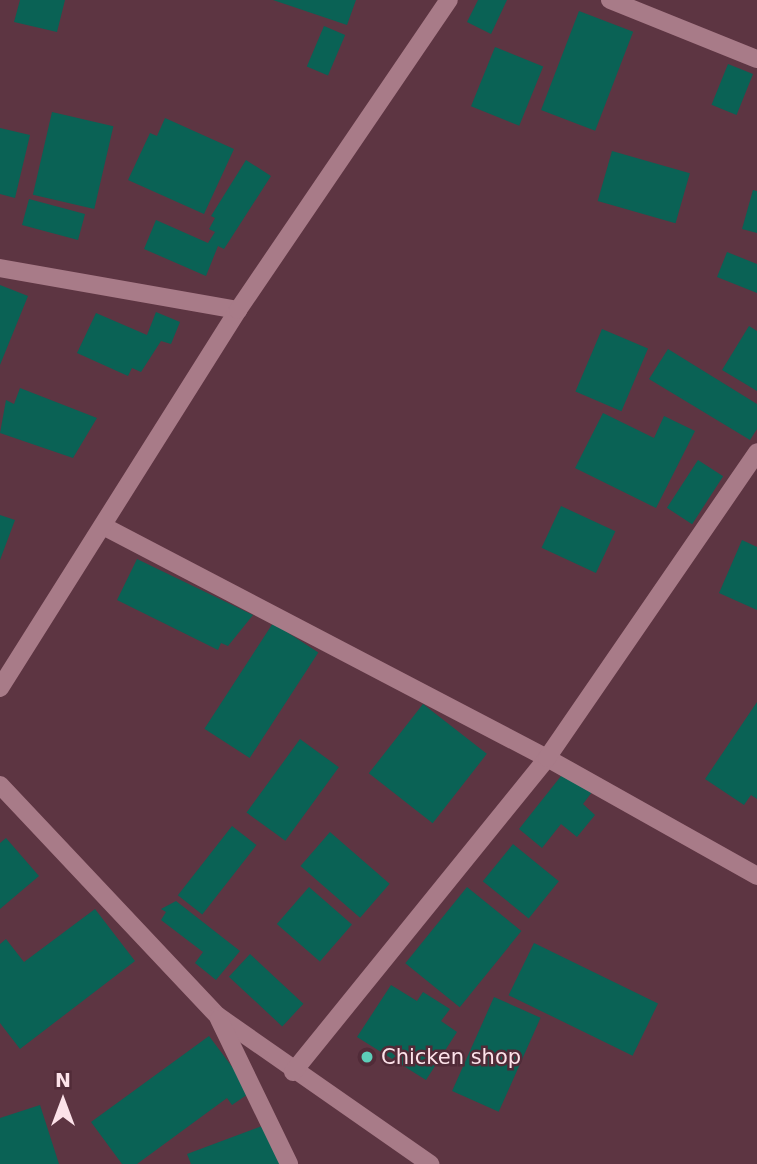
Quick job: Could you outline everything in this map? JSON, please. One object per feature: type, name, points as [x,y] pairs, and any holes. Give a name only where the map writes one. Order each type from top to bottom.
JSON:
[{"type":"street","points":[[0,688],[105,527],[238,310],[449,0]]},
{"type":"street","points":[[610,0],[757,60]]},
{"type":"street","points":[[0,268],[238,310]]},
{"type":"street","points":[[293,1073],[547,758],[757,452]]},
{"type":"street","points":[[105,527],[547,758],[757,876]]},
{"type":"street","points":[[0,785],[218,1016],[293,1073],[430,1164]]},
{"type":"street","points":[[218,1016],[289,1164]]},
{"type":"building","points":[[20,0],[65,0],[57,32],[14,22]]},
{"type":"building","points":[[273,0],[356,0],[347,25]]},
{"type":"building","points":[[478,0],[507,0],[491,34],[467,22]]},
{"type":"building","points":[[579,11],[633,32],[595,131],[541,110]]},
{"type":"building","points":[[324,26],[345,35],[328,75],[307,67]]},
{"type":"building","points":[[495,47],[543,66],[519,126],[471,106]]},
{"type":"building","points":[[728,64],[753,74],[737,115],[712,105]]},
{"type":"building","points":[[52,112],[113,126],[94,209],[33,195]]},
{"type":"building","points":[[165,118],[234,149],[204,214],[128,180],[150,133],[157,136]]},
{"type":"building","points":[[0,128],[30,135],[15,198],[0,194]]},
{"type":"building","points":[[612,151],[690,173],[676,223],[598,201]]},
{"type":"building","points":[[246,160],[271,176],[224,249],[218,246],[206,276],[144,249],[156,220],[208,243],[215,232],[209,229],[215,218],[211,216]]},
{"type":"building","points":[[753,190],[757,191],[757,233],[742,229]]},
{"type":"building","points":[[29,199],[85,214],[78,240],[22,225]]},
{"type":"building","points":[[727,252],[757,264],[757,293],[717,277]]},
{"type":"building","points":[[0,285],[28,296],[0,365]]},
{"type":"building","points":[[156,312],[180,322],[171,344],[161,341],[141,372],[132,368],[128,376],[77,353],[96,313],[147,335]]},
{"type":"building","points":[[749,326],[757,331],[757,391],[722,370]]},
{"type":"building","points":[[602,329],[648,349],[621,411],[575,392]]},
{"type":"building","points":[[668,349],[757,404],[757,429],[750,440],[649,379]]},
{"type":"building","points":[[20,388],[97,418],[73,458],[0,433],[6,400],[14,404]]},
{"type":"building","points":[[603,413],[654,438],[664,416],[695,431],[656,508],[575,468]]},
{"type":"building","points":[[698,460],[723,476],[692,524],[667,508]]},
{"type":"building","points":[[561,506],[615,531],[596,573],[542,548]]},
{"type":"building","points":[[0,515],[15,520],[0,560]]},
{"type":"building","points":[[742,540],[757,547],[757,610],[719,593]]},
{"type":"building","points":[[137,559],[253,615],[228,646],[221,643],[218,650],[117,600]]},
{"type":"building","points":[[273,623],[318,652],[250,758],[204,729]]},
{"type":"building","points":[[757,702],[757,799],[751,795],[744,805],[705,779]]},
{"type":"building","points":[[423,704],[487,754],[433,823],[369,773]]},
{"type":"building","points":[[300,739],[339,767],[285,841],[247,813]]},
{"type":"building","points":[[565,771],[592,792],[583,804],[595,815],[577,837],[561,824],[542,848],[519,829]]},
{"type":"building","points":[[232,826],[256,845],[202,914],[178,895]]},
{"type":"building","points":[[330,832],[390,884],[360,918],[300,866]]},
{"type":"building","points":[[6,838],[39,876],[0,909],[0,843]]},
{"type":"building","points":[[513,844],[559,881],[529,918],[483,881]]},
{"type":"building","points":[[309,887],[352,924],[320,961],[277,924]]},
{"type":"building","points":[[467,887],[521,931],[460,1007],[405,963]]},
{"type":"building","points":[[176,901],[240,951],[216,980],[195,963],[203,952],[161,920],[166,912],[161,909]]},
{"type":"building","points":[[95,909],[135,961],[20,1049],[0,1023],[0,944],[6,939],[24,962]]},
{"type":"building","points":[[534,943],[658,1003],[633,1056],[509,995]]},
{"type":"building","points":[[250,954],[303,1004],[282,1026],[229,977]]},
{"type":"building","points":[[391,985],[417,1001],[423,992],[450,1009],[441,1021],[457,1032],[426,1080],[357,1037]]},
{"type":"building","points":[[494,997],[541,1018],[499,1112],[452,1091]]},
{"type":"building","points":[[209,1036],[251,1092],[232,1105],[227,1098],[137,1164],[122,1164],[91,1122]]},
{"type":"building","points":[[40,1105],[59,1164],[0,1164],[0,1118]]},
{"type":"building","points":[[265,1125],[282,1164],[191,1164],[187,1154]]},
{"type":"place","name":"Chicken shop","points":[[367,1057]]}]
